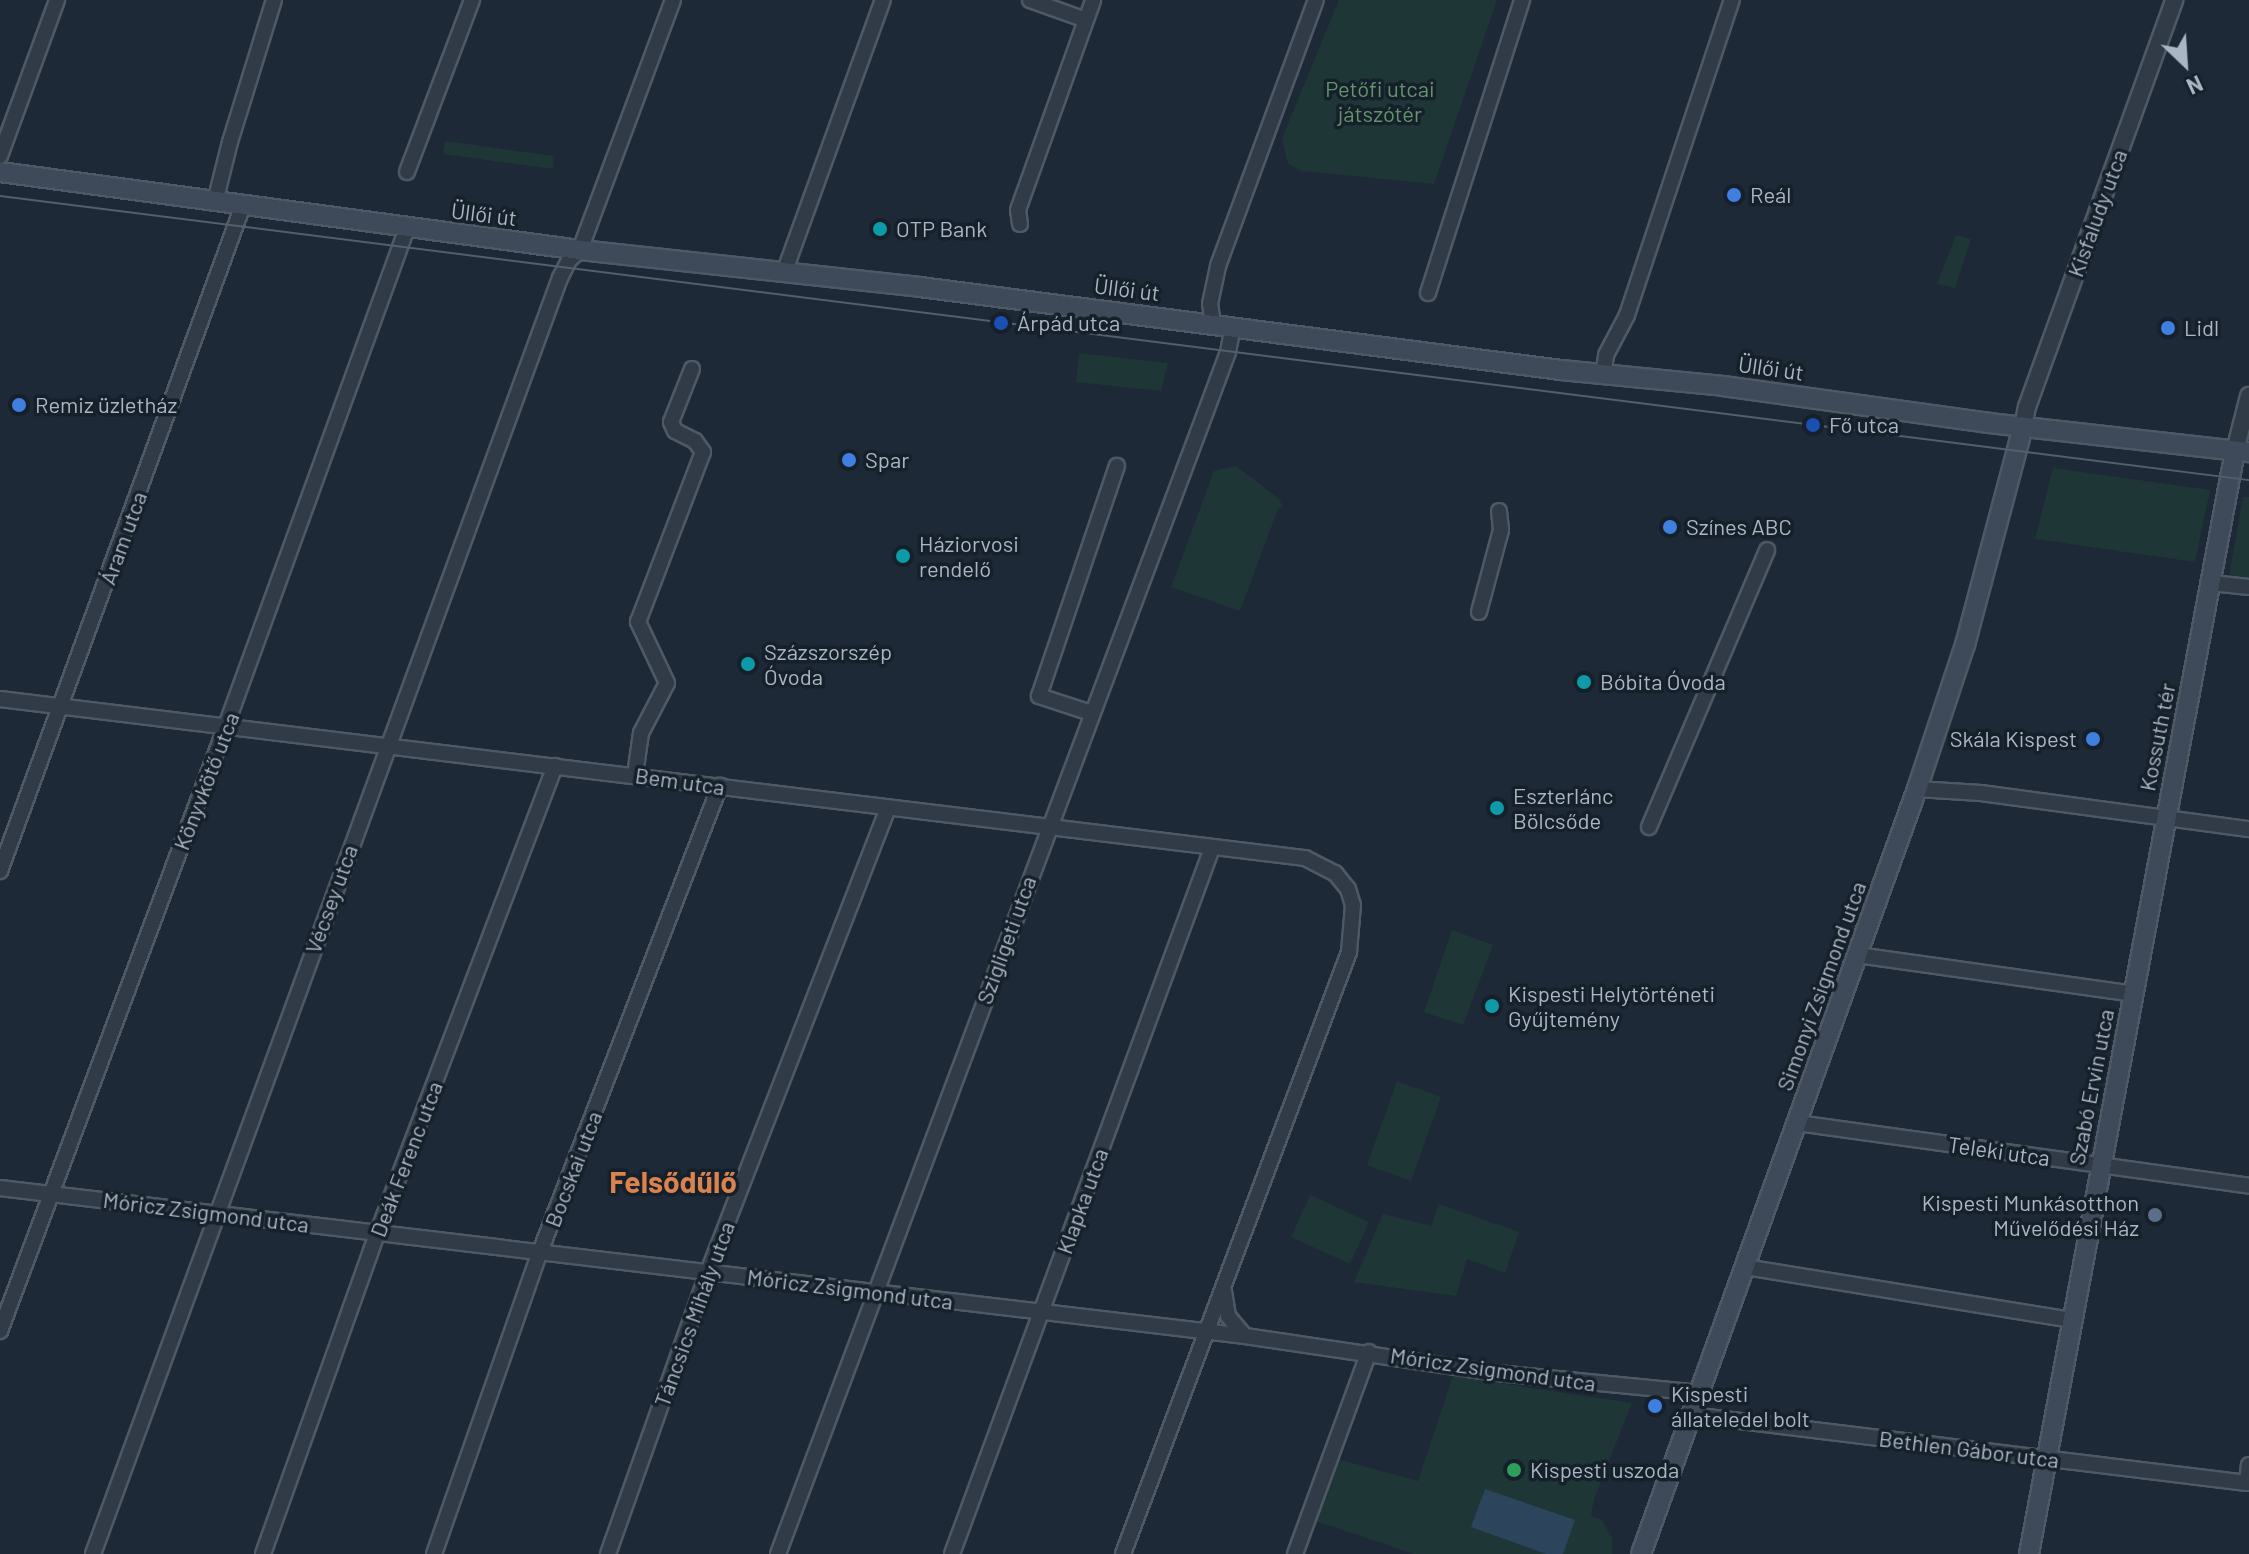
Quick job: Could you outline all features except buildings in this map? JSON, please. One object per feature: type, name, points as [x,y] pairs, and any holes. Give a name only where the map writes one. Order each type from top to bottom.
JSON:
[{"type":"main road","name":"Üllői út","points":[[0,172],[580,250],[1213,323],[1603,375],[1723,386],[2023,427],[2242,452]]},
{"type":"main road","name":"Simonyi Zsigmond utca","points":[[1641,1554],[1917,789],[1965,645],[2023,427]]},
{"type":"main road","name":"Kossuth tér","points":[[2166,818],[2211,583],[2242,452]]},
{"type":"main road","name":"Szabó Ervin utca","points":[[2029,1554],[2166,818]]},
{"type":"street","points":[[0,156],[57,0]]},
{"type":"street","points":[[215,202],[242,98],[274,0]]},
{"type":"street","points":[[407,172],[472,0]]},
{"type":"street","name":"Vécsey utca","points":[[93,1554],[564,268],[580,250],[673,0]]},
{"type":"street","points":[[784,273],[883,0]]},
{"type":"street","points":[[1030,0],[1086,20]]},
{"type":"street","points":[[1020,224],[1018,210],[1093,0]]},
{"type":"street","points":[[1213,323],[1210,304],[1218,266],[1316,0]]},
{"type":"street","points":[[1428,293],[1522,0]]},
{"type":"street","points":[[1603,375],[1606,355],[1627,315],[1732,0]]},
{"type":"street","name":"Kisfaludy utca","points":[[2023,427],[2031,393],[2174,0]]},
{"type":"street","name":"Áram utca","points":[[0,871],[243,205]]},
{"type":"street","name":"Könyvkötő utca","points":[[0,1331],[226,726],[407,228]]},
{"type":"street","name":"Szigligeti utca","points":[[778,1554],[1218,378],[1233,326]]},
{"type":"street","points":[[635,775],[641,733],[667,683],[638,622],[703,452],[695,441],[675,431],[671,422],[692,369]]},
{"type":"street","points":[[2242,452],[2249,396]]},
{"type":"street","points":[[1091,713],[1039,696],[1117,466]]},
{"type":"street","points":[[1479,612],[1501,530],[1499,511]]},
{"type":"street","points":[[1649,827],[1767,550]]},
{"type":"street","points":[[2211,583],[2249,587]]},
{"type":"street","name":"Bem utca","points":[[0,699],[1305,858],[1335,873],[1348,889],[1353,905],[1349,952],[1224,1291]]},
{"type":"street","name":"Deák Ferenc utca","points":[[263,1554],[377,1234],[555,766]]},
{"type":"street","name":"Bocskai utca","points":[[434,1554],[540,1252],[720,786]]},
{"type":"street","points":[[1917,789],[1981,793],[2166,818]]},
{"type":"street","name":"Táncsics Mihály utca","points":[[608,1554],[708,1272],[888,808]]},
{"type":"street","name":"Kossuth tér","points":[[2166,818],[2249,829]]},
{"type":"street","name":"Klapka utca","points":[[952,1554],[1212,848]]},
{"type":"street","points":[[1857,955],[2133,994]]},
{"type":"street","name":"Teleki utca","points":[[1797,1123],[2249,1186]]},
{"type":"street","name":"Móricz Zsigmond utca","points":[[0,1188],[1245,1336],[1496,1373],[1699,1393]]},
{"type":"street","points":[[1745,1267],[2072,1320]]},
{"type":"street","points":[[1123,1554],[1224,1291]]},
{"type":"street","points":[[1224,1291],[1228,1316],[1245,1336]]},
{"type":"street","points":[[1295,1554],[1369,1352]]},
{"type":"street","name":"Bethlen Gábor utca","points":[[1691,1415],[2247,1483],[2249,1465]]},
{"type":"green space","name":"Petőfi utcai játszótér","points":[[1339,0],[1497,0],[1434,184],[1302,171],[1288,164],[1282,138]]},
{"type":"green space","points":[[445,141],[554,156],[553,169],[443,154]]},
{"type":"green space","points":[[1956,235],[1971,239],[1955,288],[1937,284]]},
{"type":"green space","points":[[1079,353],[1168,363],[1161,391],[1076,382]]},
{"type":"green space","points":[[1236,466],[1278,498],[1283,506],[1278,509],[1240,611],[1171,587],[1214,471]]},
{"type":"green space","points":[[2053,468],[2210,490],[2195,562],[2035,539]]},
{"type":"green space","points":[[2243,497],[2249,497],[2249,578],[2229,576]]},
{"type":"green space","points":[[1452,930],[1493,945],[1463,1025],[1424,1012]]},
{"type":"green space","points":[[1397,1081],[1441,1097],[1411,1181],[1367,1165]]},
{"type":"green space","points":[[1310,1195],[1369,1222],[1350,1264],[1291,1237]]},
{"type":"green space","points":[[1439,1204],[1519,1232],[1505,1273],[1467,1259],[1456,1296],[1354,1282],[1383,1214],[1431,1226]]},
{"type":"green space","name":"Kispesti uszoda","points":[[1453,1376],[1632,1403],[1594,1499],[1591,1516],[1602,1520],[1612,1538],[1612,1554],[1414,1554],[1313,1520],[1334,1458],[1418,1481]]},
{"type":"water","points":[[1485,1489],[1575,1520],[1563,1554],[1546,1554],[1471,1527]]},
{"type":"tram line","points":[[0,196],[2249,480]]},
{"type":"place","name":"Reál","points":[[1734,195]]},
{"type":"place","name":"OTP Bank","points":[[880,229]]},
{"type":"place","name":"Árpád utca","points":[[1001,323]]},
{"type":"place","name":"Lidl","points":[[2168,328]]},
{"type":"place","name":"Remiz üzletház","points":[[19,405]]},
{"type":"place","name":"Fő utca","points":[[1813,425]]},
{"type":"place","name":"Spar","points":[[849,460]]},
{"type":"place","name":"Színes ABC","points":[[1670,527]]},
{"type":"place","name":"Háziorvosi rendelő","points":[[903,556]]},
{"type":"place","name":"Százszorszép Óvoda","points":[[748,664]]},
{"type":"place","name":"Bóbita Óvoda","points":[[1584,682]]},
{"type":"place","name":"Skála Kispest","points":[[2093,739]]},
{"type":"place","name":"Eszterlánc Bölcsőde","points":[[1497,808]]},
{"type":"place","name":"Kispesti Helytörténeti Gyűjtemény","points":[[1492,1006]]},
{"type":"place","name":"Kispesti Munkásotthon Művelődési Ház","points":[[2155,1215]]},
{"type":"place","name":"Kispesti állateledel bolt","points":[[1655,1406]]},
{"type":"place","name":"Kispesti uszoda","points":[[1514,1470]]},
{"type":"district","name":"Felsődűlő","points":[[673,1181]]}]
